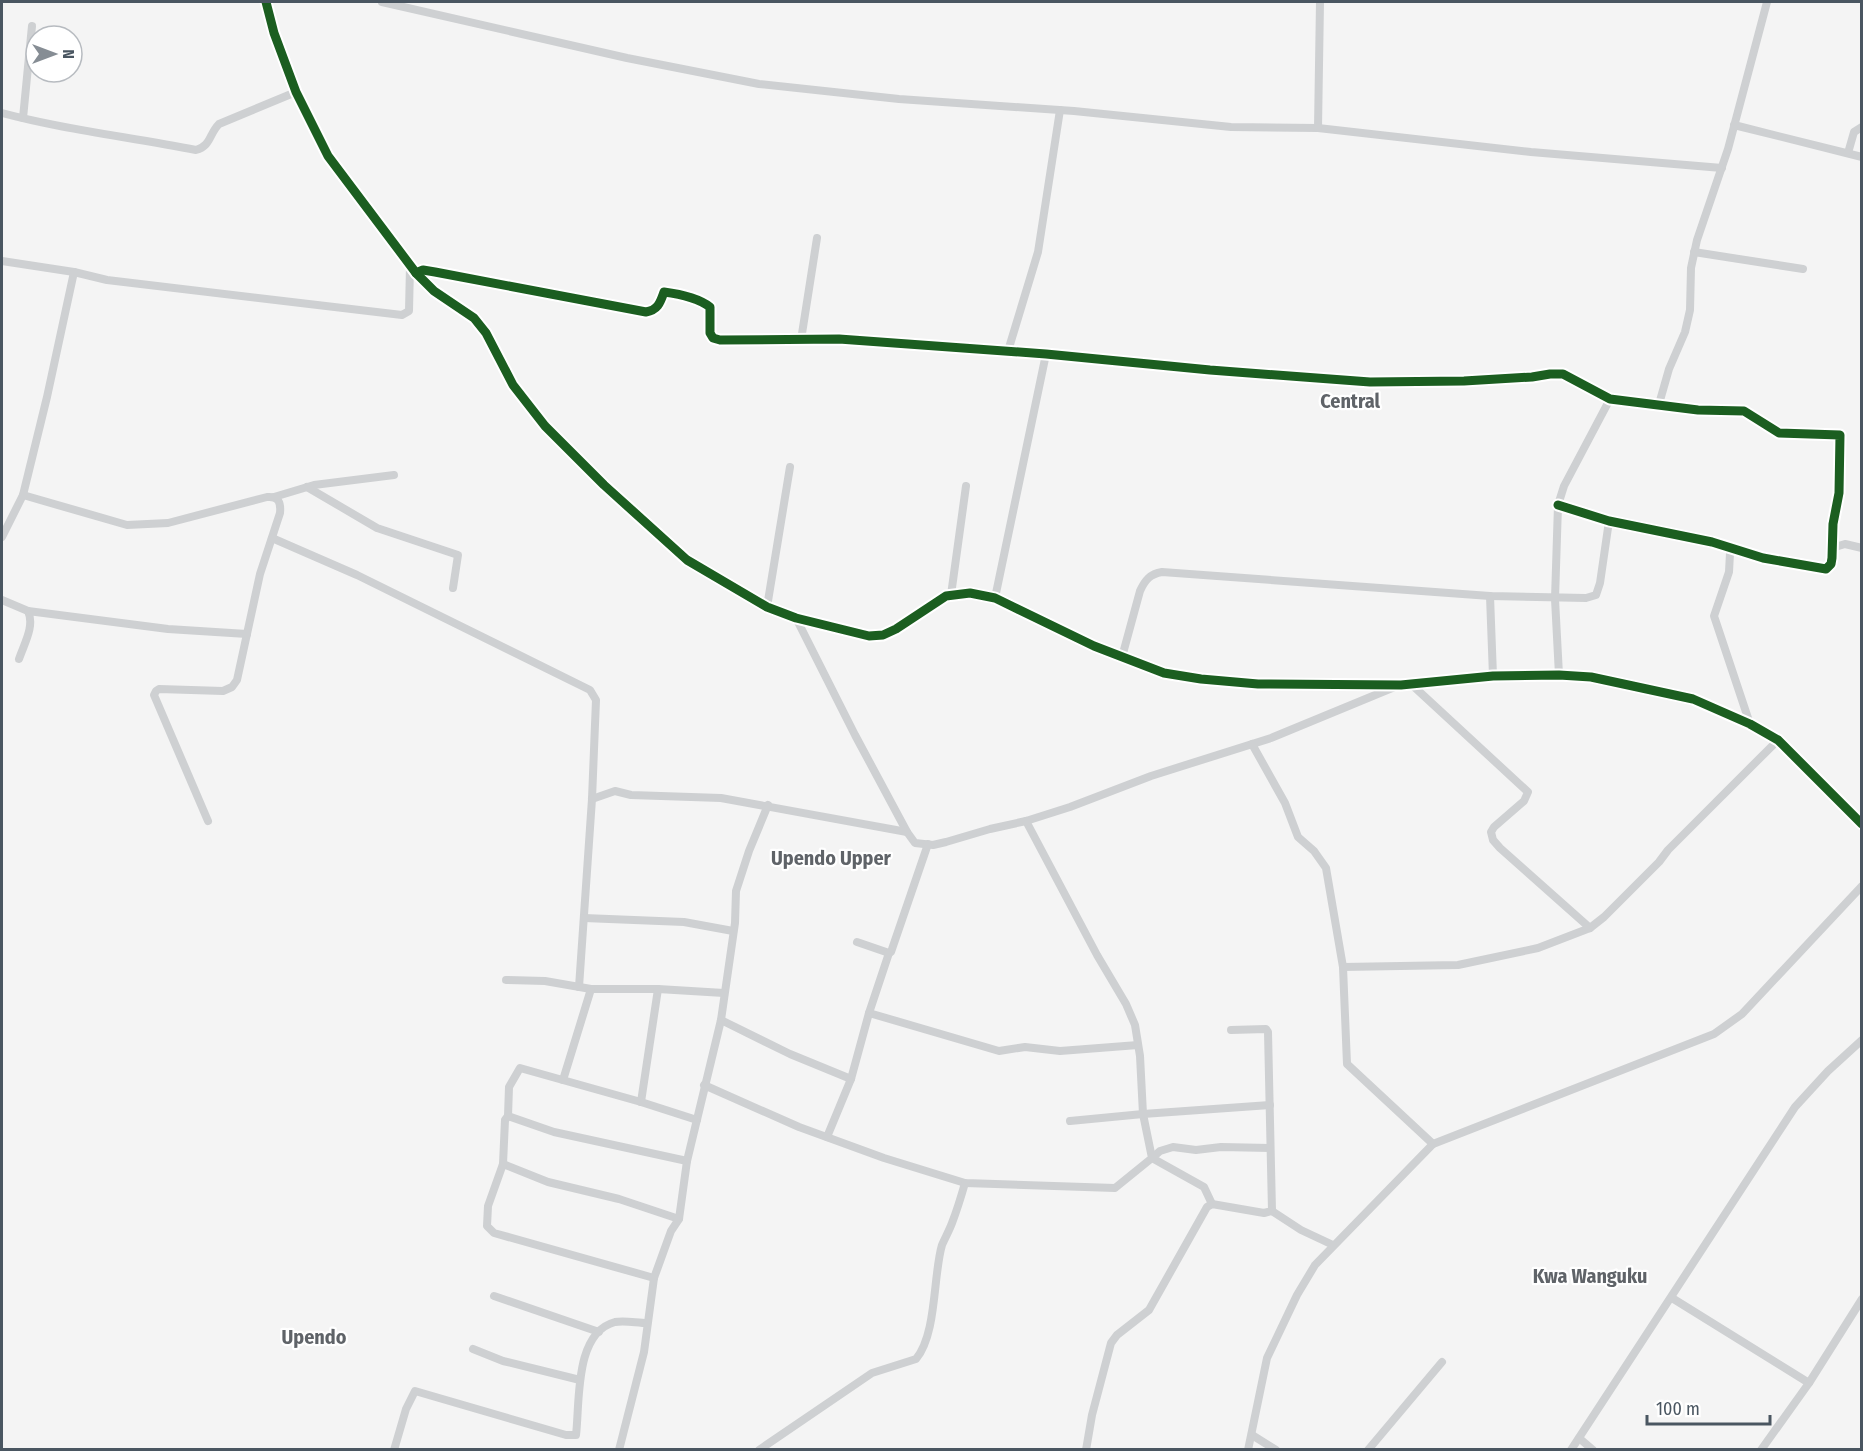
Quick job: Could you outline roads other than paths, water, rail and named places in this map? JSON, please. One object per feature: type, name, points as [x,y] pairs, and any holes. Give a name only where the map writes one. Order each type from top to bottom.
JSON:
[{"type":"street","points":[[266,2],[274,33],[296,92],[328,156],[410,266],[434,291],[474,318],[486,333],[513,385],[545,426],[604,485],[687,560],[767,607],[796,618],[869,636],[883,635],[896,629],[946,596],[970,593],[996,598],[1094,646],[1164,672],[1201,679],[1258,684],[1401,685],[1492,676],[1591,677],[1693,699],[1750,724],[1778,741],[1862,824]]},
{"type":"street","points":[[382,2],[627,58],[759,84],[899,99],[1060,110],[1231,127],[1318,128],[1531,152],[1722,168]]},
{"type":"street","points":[[1318,128],[1320,2]]},
{"type":"street","points":[[1659,404],[1669,369],[1685,332],[1690,310],[1691,268],[1694,252],[1722,168],[1767,2]]},
{"type":"street","points":[[23,118],[26,84]]},
{"type":"street","points":[[2,113],[80,130],[138,138],[196,150],[204,148],[211,139],[213,130],[219,124],[296,92]]},
{"type":"street","points":[[1008,351],[1038,252],[1060,110]]},
{"type":"street","points":[[1734,125],[1862,157]]},
{"type":"street","points":[[1848,153],[1854,132],[1862,127]]},
{"type":"street","points":[[801,340],[817,238]]},
{"type":"street","points":[[1694,252],[1803,270]]},
{"type":"street","points":[[2,261],[74,272],[108,280],[402,315],[409,311],[410,266]]},
{"type":"street","points":[[416,273],[423,270],[435,272],[646,312],[653,311],[659,306],[664,292],[674,293],[703,302],[711,307],[713,338],[737,341],[839,339],[1370,382],[1464,381],[1563,374],[1610,399],[1698,410],[1744,411],[1779,434],[1840,435],[1839,493],[1833,524],[1831,564],[1826,569],[1763,558],[1713,542],[1609,521],[1558,505]]},
{"type":"street","points":[[2,537],[23,495],[74,272]]},
{"type":"street","points":[[996,598],[1046,354]]},
{"type":"street","points":[[1559,675],[1556,599],[1558,505],[1564,486],[1610,399]]},
{"type":"street","points":[[767,607],[790,467]]},
{"type":"street","points":[[23,495],[127,525],[168,523],[307,487],[394,475]]},
{"type":"street","points":[[951,595],[966,486]]},
{"type":"street","points":[[307,487],[377,528],[458,555],[453,588]]},
{"type":"street","points":[[208,821],[154,695],[159,689],[223,691],[232,687],[237,680],[260,574],[281,506],[274,496]]},
{"type":"street","points":[[1122,657],[1144,584],[1152,574],[1162,572],[1490,596],[1586,598],[1596,595],[1609,521]]},
{"type":"street","points":[[272,538],[357,575],[590,690],[596,700],[592,799],[579,987]]},
{"type":"street","points":[[1832,548],[1845,544],[1862,548]]},
{"type":"street","points":[[1733,549],[1730,553],[1729,572],[1714,616],[1750,724]]},
{"type":"street","points":[[1490,596],[1492,676]]},
{"type":"street","points":[[2,600],[28,611],[168,629],[247,634]]},
{"type":"street","points":[[19,659],[30,627],[31,618],[28,611]]},
{"type":"street","points":[[796,618],[855,735],[915,843],[946,842],[1070,807],[1151,776],[1271,738],[1401,685]]},
{"type":"street","points":[[1411,684],[1528,792],[1524,801],[1494,827],[1491,837],[1500,848],[1590,928]]},
{"type":"street","points":[[1343,967],[1458,965],[1538,948],[1590,928],[1605,917],[1668,850],[1778,741]]},
{"type":"street","points":[[1252,744],[1285,803],[1298,837],[1314,851],[1326,868],[1343,967],[1347,1066],[1432,1144]]},
{"type":"street","points":[[592,799],[615,791],[631,795],[721,798],[908,832]]},
{"type":"street","points":[[619,1449],[644,1352],[654,1278],[671,1231],[679,1219],[687,1161],[721,1020],[736,891],[748,851],[768,805]]},
{"type":"street","points":[[1026,821],[1097,955],[1126,1004],[1135,1025],[1143,1114],[1152,1158],[1204,1187],[1212,1204]]},
{"type":"street","points":[[827,1137],[851,1079],[869,1012],[928,844]]},
{"type":"street","points":[[1248,1449],[1266,1358],[1297,1295],[1315,1265],[1432,1144],[1714,1034],[1742,1014],[1862,886]]},
{"type":"street","points":[[584,918],[684,922],[733,931]]},
{"type":"street","points":[[857,942],[889,953]]},
{"type":"street","points":[[506,980],[545,981],[591,989],[658,989],[724,993]]},
{"type":"street","points":[[563,1080],[591,989]]},
{"type":"street","points":[[642,1102],[658,989]]},
{"type":"street","points":[[869,1012],[999,1051],[1025,1047],[1060,1051],[1138,1045]]},
{"type":"street","points":[[721,1020],[790,1054],[851,1079]]},
{"type":"street","points":[[1232,1030],[1266,1029],[1268,1032],[1272,1210]]},
{"type":"street","points":[[1571,1449],[1795,1107],[1828,1071],[1862,1040]]},
{"type":"street","points":[[654,1278],[494,1233],[487,1226],[488,1206],[503,1164],[509,1087],[520,1068],[697,1120]]},
{"type":"street","points":[[704,1085],[827,1137],[884,1158],[965,1183],[1115,1188],[1160,1151],[1173,1147],[1196,1150],[1221,1147],[1270,1148]]},
{"type":"street","points":[[1070,1121],[1270,1105]]},
{"type":"street","points":[[508,1116],[554,1132],[687,1161]]},
{"type":"street","points":[[503,1164],[548,1182],[619,1199],[679,1219]]},
{"type":"street","points":[[759,1449],[872,1373],[916,1359],[920,1354],[936,1293],[942,1246],[965,1183]]},
{"type":"street","points":[[1212,1204],[1264,1213],[1272,1210]]},
{"type":"street","points":[[1086,1449],[1092,1415],[1111,1343],[1117,1335],[1149,1310],[1201,1215],[1212,1204]]},
{"type":"street","points":[[1272,1210],[1301,1230],[1333,1245]]},
{"type":"street","points":[[494,1296],[598,1332]]},
{"type":"street","points":[[1672,1298],[1809,1383]]},
{"type":"street","points":[[1761,1449],[1809,1383],[1862,1299]]},
{"type":"street","points":[[394,1449],[406,1409],[415,1391],[566,1435],[576,1435],[584,1355],[598,1332],[614,1323],[647,1323]]},
{"type":"street","points":[[473,1350],[503,1361],[580,1380]]},
{"type":"street","points":[[1368,1449],[1442,1362]]},
{"type":"street","points":[[1252,1435],[1276,1449]]},
{"type":"street","points":[[1579,1438],[1593,1449]]},
{"type":"district","name":"Central","points":[[1350,401]]},
{"type":"district","name":"Upendo Upper","points":[[831,858]]},
{"type":"district","name":"Kwa Wanguku","points":[[1590,1276]]},
{"type":"district","name":"Upendo","points":[[314,1337]]}]
